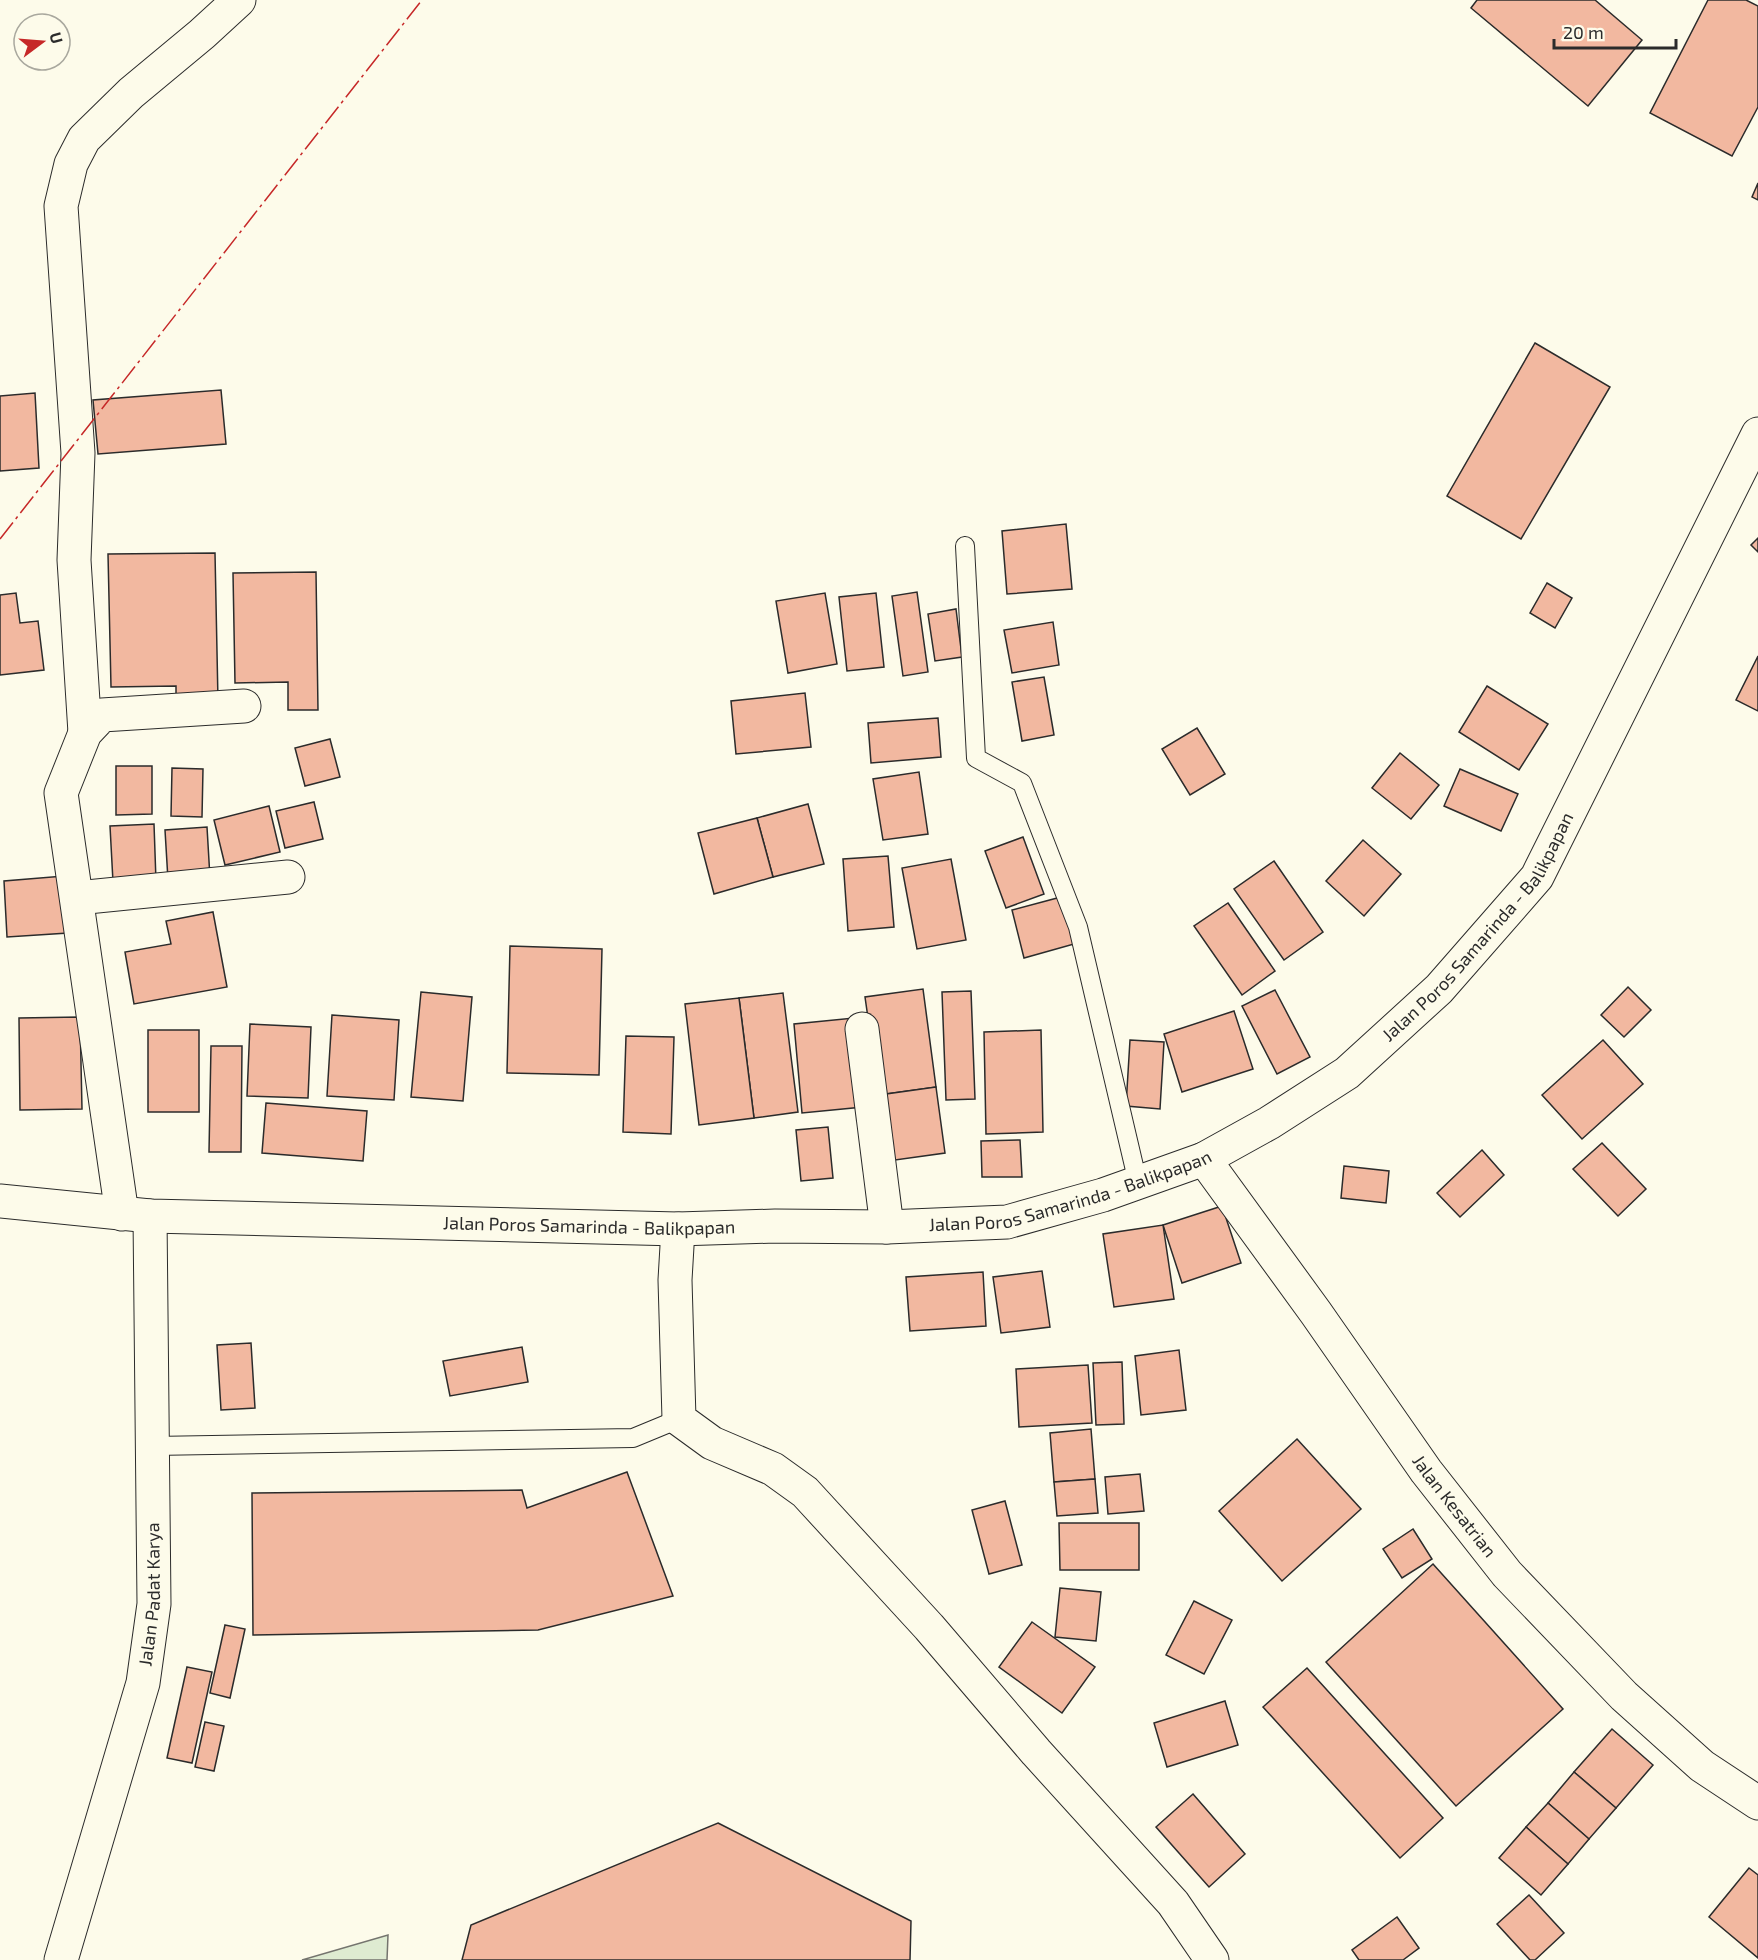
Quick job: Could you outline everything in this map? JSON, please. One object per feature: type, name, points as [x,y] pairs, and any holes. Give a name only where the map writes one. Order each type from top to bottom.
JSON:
[{"type":"main road","points":[[85,733],[74,560],[78,453],[61,206],[70,164],[84,138],[131,93],[239,0]]},
{"type":"main road","name":"Jalan Poros Samarinda - Balikpapan","points":[[0,1201],[136,1215],[678,1229],[775,1226],[887,1227],[1007,1222],[1103,1195],[1204,1159],[1269,1123],[1347,1073],[1439,988],[1537,877],[1758,434]]},
{"type":"main road","points":[[85,733],[102,715],[244,706]]},
{"type":"main road","name":"Jalan Padat Karya","points":[[61,1960],[143,1683],[154,1604],[153,1446],[136,1215],[77,898],[61,793],[85,733]]},
{"type":"main road","points":[[77,898],[288,877]]},
{"type":"main road","points":[[862,1029],[887,1227]]},
{"type":"main road","name":"Jalan Kesatrian","points":[[1204,1159],[1426,1471],[1508,1574],[1624,1696],[1702,1766],[1758,1803]]},
{"type":"main road","points":[[678,1229],[675,1280],[679,1419],[712,1443],[773,1469],[805,1492],[929,1627],[1036,1752],[1173,1903],[1212,1960]]},
{"type":"lane","points":[[966,546],[976,758],[1022,783],[1073,916],[1138,1183]]},
{"type":"lane","points":[[153,1446],[633,1438],[679,1419]]},
{"type":"green space","points":[[388,1935],[387,1960],[302,1960]]},
{"type":"building","points":[[1477,0],[1595,0],[1642,40],[1588,106],[1471,8]]},
{"type":"building","points":[[1708,0],[1746,0],[1758,6],[1758,107],[1732,156],[1650,113]]},
{"type":"building","points":[[1758,183],[1758,200],[1752,197]]},
{"type":"building","points":[[1535,343],[1610,387],[1521,539],[1447,496]]},
{"type":"building","points":[[221,390],[226,444],[98,454],[93,400]]},
{"type":"building","points":[[35,393],[39,468],[0,471],[0,396]]},
{"type":"building","points":[[1066,524],[1072,589],[1007,594],[1002,531]]},
{"type":"building","points":[[1758,538],[1758,552],[1751,545]]},
{"type":"building","points":[[215,553],[218,701],[176,702],[176,686],[111,687],[108,554]]},
{"type":"building","points":[[316,572],[318,710],[288,710],[288,682],[235,683],[233,573]]},
{"type":"building","points":[[1547,583],[1572,598],[1555,628],[1530,613]]},
{"type":"building","points":[[917,592],[928,672],[903,676],[892,596]]},
{"type":"building","points":[[16,593],[20,623],[38,621],[44,670],[0,675],[0,595]]},
{"type":"building","points":[[825,593],[837,664],[788,673],[776,601]]},
{"type":"building","points":[[876,593],[884,667],[847,671],[839,597]]},
{"type":"building","points":[[956,609],[962,657],[935,661],[928,614]]},
{"type":"building","points":[[1053,622],[1059,665],[1012,673],[1004,630]]},
{"type":"building","points":[[1758,656],[1758,711],[1736,700]]},
{"type":"building","points":[[1044,677],[1054,735],[1022,741],[1012,682]]},
{"type":"building","points":[[1487,686],[1548,724],[1519,770],[1459,732]]},
{"type":"building","points":[[805,693],[811,747],[736,754],[731,701]]},
{"type":"building","points":[[938,718],[941,757],[871,763],[868,723]]},
{"type":"building","points":[[1197,728],[1225,774],[1190,795],[1162,749]]},
{"type":"building","points":[[330,739],[340,777],[305,786],[295,748]]},
{"type":"building","points":[[1400,753],[1439,785],[1411,819],[1372,788]]},
{"type":"building","points":[[116,766],[152,766],[152,814],[116,815]]},
{"type":"building","points":[[172,768],[203,769],[202,817],[171,816]]},
{"type":"building","points":[[1460,769],[1518,794],[1501,831],[1444,806]]},
{"type":"building","points":[[919,772],[928,834],[883,840],[873,779]]},
{"type":"building","points":[[314,802],[323,839],[285,848],[276,811]]},
{"type":"building","points":[[808,804],[824,864],[773,877],[757,818]]},
{"type":"building","points":[[269,806],[280,852],[225,865],[214,820]]},
{"type":"building","points":[[757,818],[773,877],[714,894],[698,833]]},
{"type":"building","points":[[154,824],[156,881],[113,882],[110,826]]},
{"type":"building","points":[[207,827],[210,878],[168,880],[165,830]]},
{"type":"building","points":[[1023,837],[1044,894],[1006,908],[985,851]]},
{"type":"building","points":[[1363,840],[1401,874],[1364,916],[1326,881]]},
{"type":"building","points":[[888,856],[894,927],[848,931],[843,859]]},
{"type":"building","points":[[951,859],[966,940],[917,949],[902,868]]},
{"type":"building","points":[[1274,861],[1323,932],[1284,960],[1234,889]]},
{"type":"building","points":[[64,876],[68,933],[7,937],[4,881]]},
{"type":"building","points":[[1061,897],[1074,944],[1024,958],[1012,910]]},
{"type":"building","points":[[1228,903],[1275,971],[1242,995],[1194,926]]},
{"type":"building","points":[[213,912],[227,987],[134,1004],[125,952],[171,944],[166,921]]},
{"type":"building","points":[[510,946],[602,949],[599,1075],[507,1073]]},
{"type":"building","points":[[1628,987],[1651,1010],[1624,1037],[1601,1015]]},
{"type":"building","points":[[923,989],[936,1087],[879,1095],[865,997]]},
{"type":"building","points":[[1275,990],[1310,1057],[1277,1074],[1242,1006]]},
{"type":"building","points":[[971,991],[975,1099],[946,1100],[942,992]]},
{"type":"building","points":[[421,992],[472,997],[463,1101],[411,1097]]},
{"type":"building","points":[[783,993],[798,1112],[754,1118],[739,998]]},
{"type":"building","points":[[739,998],[754,1118],[699,1125],[685,1004]]},
{"type":"building","points":[[1234,1011],[1253,1069],[1182,1092],[1164,1034]]},
{"type":"building","points":[[332,1015],[399,1020],[394,1100],[327,1096]]},
{"type":"building","points":[[80,1017],[82,1109],[20,1110],[19,1018]]},
{"type":"building","points":[[854,1018],[863,1107],[802,1113],[794,1024]]},
{"type":"building","points":[[250,1024],[311,1027],[308,1098],[247,1096]]},
{"type":"building","points":[[148,1030],[199,1030],[199,1112],[148,1112]]},
{"type":"building","points":[[1041,1030],[1043,1132],[986,1134],[984,1032]]},
{"type":"building","points":[[626,1036],[674,1037],[671,1134],[623,1132]]},
{"type":"building","points":[[1130,1040],[1164,1042],[1160,1109],[1126,1106]]},
{"type":"building","points":[[1603,1040],[1643,1084],[1582,1139],[1542,1095]]},
{"type":"building","points":[[211,1046],[242,1046],[241,1152],[209,1152]]},
{"type":"building","points":[[936,1087],[945,1153],[888,1161],[879,1095]]},
{"type":"building","points":[[266,1103],[367,1111],[363,1161],[262,1153]]},
{"type":"building","points":[[828,1127],[833,1178],[801,1181],[796,1130]]},
{"type":"building","points":[[1020,1140],[1022,1177],[982,1177],[981,1141]]},
{"type":"building","points":[[1602,1143],[1646,1189],[1618,1216],[1573,1169]]},
{"type":"building","points":[[1482,1150],[1504,1175],[1460,1217],[1437,1193]]},
{"type":"building","points":[[1344,1166],[1389,1171],[1386,1203],[1341,1198]]},
{"type":"building","points":[[1222,1206],[1241,1263],[1182,1283],[1163,1225]]},
{"type":"building","points":[[1163,1225],[1174,1299],[1114,1307],[1103,1234]]},
{"type":"building","points":[[1042,1271],[1050,1327],[1001,1333],[993,1277]]},
{"type":"building","points":[[983,1272],[986,1326],[910,1331],[906,1277]]},
{"type":"building","points":[[251,1343],[255,1408],[221,1410],[217,1345]]},
{"type":"building","points":[[522,1347],[528,1382],[450,1396],[443,1361]]},
{"type":"building","points":[[1179,1350],[1186,1410],[1141,1415],[1135,1356]]},
{"type":"building","points":[[1122,1362],[1124,1424],[1096,1425],[1093,1363]]},
{"type":"building","points":[[1088,1365],[1092,1423],[1019,1427],[1016,1369]]},
{"type":"building","points":[[1091,1429],[1095,1479],[1054,1482],[1050,1433]]},
{"type":"building","points":[[1297,1439],[1361,1509],[1282,1581],[1219,1511]]},
{"type":"building","points":[[627,1472],[673,1596],[538,1630],[253,1635],[252,1493],[522,1490],[527,1508]]},
{"type":"building","points":[[1140,1474],[1144,1511],[1108,1514],[1105,1477]]},
{"type":"building","points":[[1095,1479],[1098,1513],[1057,1516],[1054,1482]]},
{"type":"building","points":[[1005,1501],[1022,1565],[989,1574],[972,1510]]},
{"type":"building","points":[[1059,1523],[1139,1523],[1139,1570],[1060,1570]]},
{"type":"building","points":[[1413,1529],[1432,1559],[1402,1578],[1383,1549]]},
{"type":"building","points":[[1433,1564],[1563,1709],[1456,1806],[1326,1662]]},
{"type":"building","points":[[1060,1588],[1101,1592],[1096,1641],[1055,1637]]},
{"type":"building","points":[[1194,1601],[1232,1620],[1204,1674],[1166,1655]]},
{"type":"building","points":[[1032,1622],[1095,1667],[1062,1713],[999,1667]]},
{"type":"building","points":[[225,1625],[245,1629],[230,1698],[210,1693]]},
{"type":"building","points":[[187,1667],[212,1672],[192,1763],[167,1758]]},
{"type":"building","points":[[1307,1668],[1443,1818],[1400,1858],[1263,1707]]},
{"type":"building","points":[[1225,1701],[1238,1745],[1167,1767],[1154,1723]]},
{"type":"building","points":[[205,1722],[224,1726],[214,1771],[195,1767]]},
{"type":"building","points":[[1612,1729],[1653,1765],[1616,1808],[1574,1772]]},
{"type":"building","points":[[1574,1772],[1616,1808],[1589,1839],[1548,1803]]},
{"type":"building","points":[[1193,1794],[1245,1854],[1209,1887],[1156,1827]]},
{"type":"building","points":[[1548,1803],[1589,1839],[1568,1864],[1526,1827]]},
{"type":"building","points":[[718,1823],[911,1921],[910,1960],[462,1960],[471,1925]]},
{"type":"building","points":[[1526,1827],[1568,1864],[1541,1895],[1499,1858]]},
{"type":"building","points":[[1749,1868],[1758,1875],[1758,1958],[1709,1917]]},
{"type":"building","points":[[1529,1895],[1564,1933],[1535,1960],[1530,1960],[1497,1924]]},
{"type":"building","points":[[1397,1917],[1419,1948],[1403,1960],[1359,1960],[1352,1950]]},
{"type":"power","points":[[0,539],[422,0]]}]
